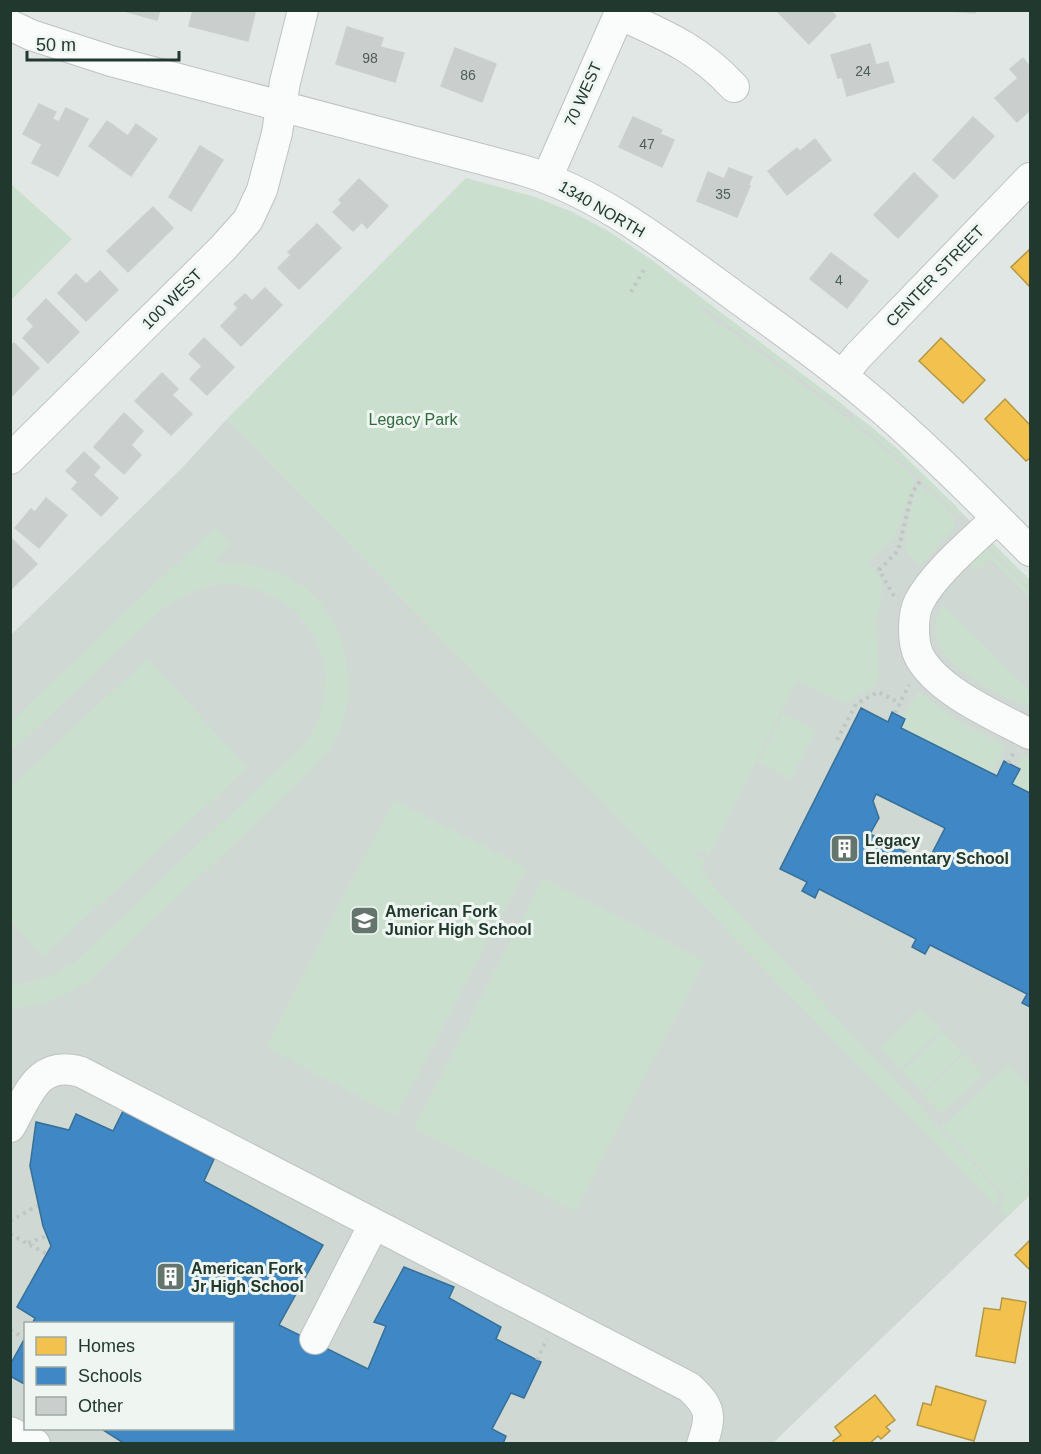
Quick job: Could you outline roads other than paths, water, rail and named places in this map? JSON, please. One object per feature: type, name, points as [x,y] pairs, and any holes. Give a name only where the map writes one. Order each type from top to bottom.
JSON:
[{"type":"street","name":"100 WEST","points":[[10,459],[224,248],[248,220],[262,190],[277,133],[285,82],[303,10]]},
{"type":"street","points":[[620,12],[699,54],[718,69],[734,87]]},
{"type":"street","name":"70 WEST","points":[[547,178],[620,12]]},
{"type":"street","name":"1340 NORTH","points":[[10,25],[88,55],[547,178],[584,195],[638,227],[842,376],[928,451],[1030,550]]},
{"type":"street","name":"CENTER STREET","points":[[842,376],[890,322],[1030,178]]},
{"type":"street","points":[[997,518],[952,561],[928,589],[918,603],[914,618],[914,634],[918,654],[928,669],[1023,741]]},
{"type":"street","points":[[10,1127],[38,1078],[52,1070],[69,1068],[81,1072],[689,1387],[703,1400],[709,1415],[702,1443]]},
{"type":"street","points":[[315,1339],[374,1224]]},
{"type":"street","points":[[10,1432],[35,1443]]},
{"type":"place","name":"Legacy Elementary School","points":[[844,849]]},
{"type":"place","name":"American Fork Junior High School","points":[[364,920]]},
{"type":"place","name":"American Fork Jr High School","points":[[170,1277]]},
{"type":"park label","name":"Legacy Park","points":[[413,419]]}]
